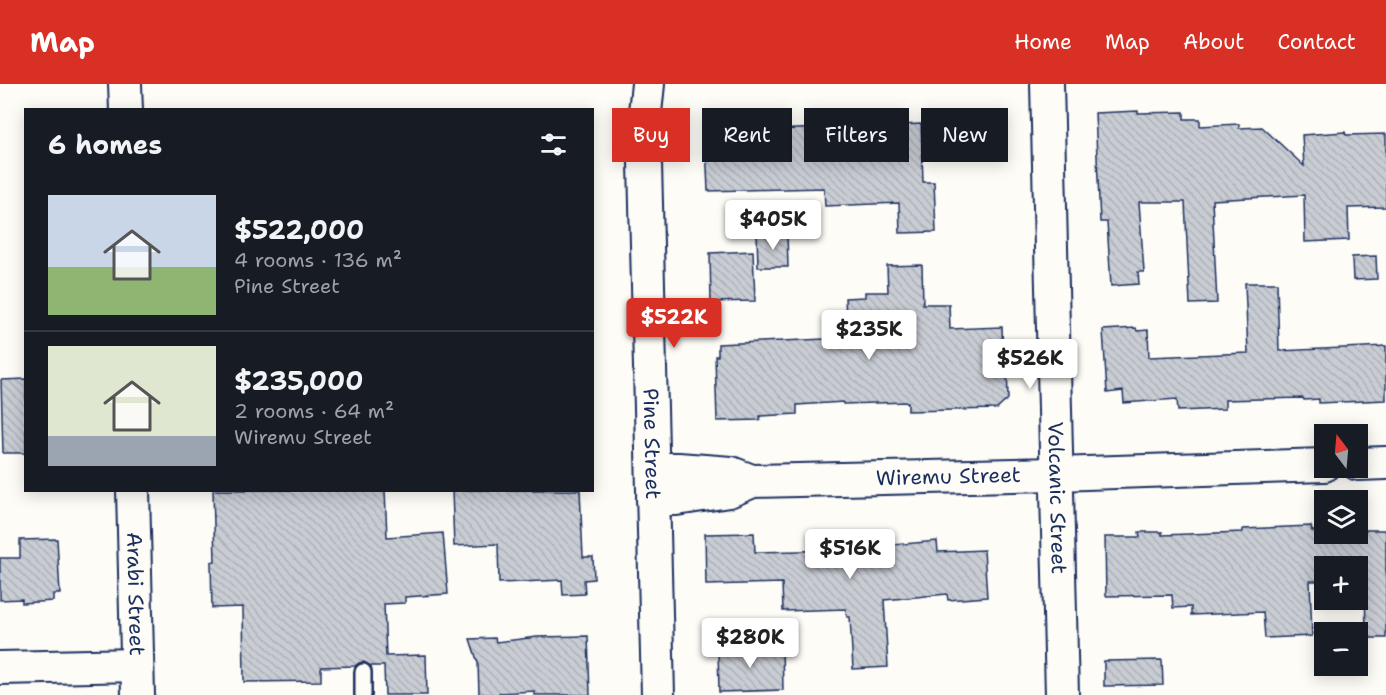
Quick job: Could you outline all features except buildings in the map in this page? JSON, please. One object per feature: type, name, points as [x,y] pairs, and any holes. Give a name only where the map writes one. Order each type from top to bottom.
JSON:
[{"type":"street","points":[[125,84],[126,108]]},
{"type":"street","name":"Pine Street","points":[[648,84],[644,122],[658,695]]},
{"type":"street","name":"Volcanic Street","points":[[1047,84],[1062,695]]},
{"type":"street","points":[[1368,464],[1386,463]]},
{"type":"street","name":"Wiremu Street","points":[[653,499],[676,499],[729,491],[753,482],[1314,465]]},
{"type":"street","name":"Wiremu Street","points":[[652,468],[731,473],[753,482]]},
{"type":"street","name":"Arabi Street","points":[[133,492],[138,680]]},
{"type":"street","points":[[0,668],[138,680]]},
{"type":"lane","points":[[363,672],[363,695]]}]
